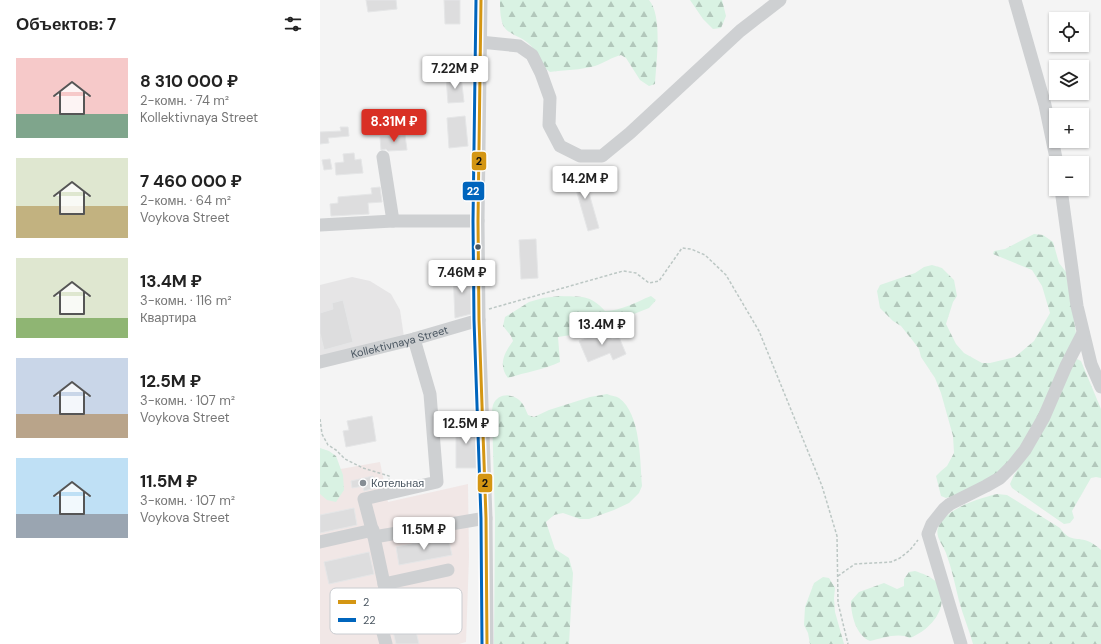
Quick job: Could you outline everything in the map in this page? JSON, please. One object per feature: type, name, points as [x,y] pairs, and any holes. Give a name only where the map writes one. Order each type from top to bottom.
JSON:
[{"type":"street","points":[[481,0],[478,221],[480,266],[479,316],[486,518],[487,644]]},
{"type":"street","points":[[480,42],[520,46],[532,55],[541,73],[550,98],[549,125],[560,146],[580,156],[602,156],[630,133],[740,31],[780,0]]},
{"type":"street","points":[[1014,0],[1045,106],[1056,156]]},
{"type":"street","points":[[383,157],[393,221]]},
{"type":"street","points":[[1062,196],[1077,306],[1092,364],[1101,388]]},
{"type":"street","points":[[320,225],[393,221],[478,221]]},
{"type":"street","name":"Kollektivnaya Street","points":[[320,362],[414,339],[479,316]]},
{"type":"street","points":[[961,644],[928,534],[929,531],[940,514],[950,504],[1000,478],[1025,450],[1044,417],[1066,366],[1083,333]]},
{"type":"street","points":[[385,588],[364,499],[437,482],[430,394],[414,339]]},
{"type":"street","points":[[320,542],[373,533],[486,518]]},
{"type":"street","points":[[384,584],[448,570]]},
{"type":"street","points":[[383,634],[386,644]]},
{"type":"path","points":[[479,316],[623,271],[636,272],[649,283],[659,280],[682,248],[692,249],[705,255],[726,275],[759,332],[822,486],[837,536],[838,603],[848,644]]},
{"type":"path","points":[[320,419],[322,434],[328,445],[336,450],[345,459],[363,468],[389,476],[390,493]]},
{"type":"path","points":[[838,576],[855,564],[891,562],[900,558],[910,550],[921,536],[929,531]]},
{"type":"shaded area","points":[[352,277],[370,281],[391,294],[400,310],[404,337],[320,359],[320,285]]},
{"type":"shaded area","points":[[380,462],[388,502],[468,484],[469,557],[466,642],[459,644],[320,644],[320,492],[335,470]]},
{"type":"green space","points":[[500,0],[649,0],[656,17],[658,40],[655,84],[649,86],[640,80],[626,58],[621,55],[590,67],[550,72],[543,66],[531,46],[507,31],[501,19]]},
{"type":"green space","points":[[690,0],[722,0],[726,16],[721,28],[713,29],[703,19]]},
{"type":"green space","points":[[1034,234],[1043,235],[1053,242],[1059,263],[1066,272],[1076,333],[1030,438],[994,478],[957,495],[946,498],[941,496],[936,476],[947,466],[954,453],[953,436],[941,393],[935,378],[921,357],[919,349],[901,326],[893,321],[880,308],[877,291],[880,285],[915,273],[924,267],[932,265],[942,268],[954,280],[957,296],[953,302],[946,324],[956,344],[964,353],[982,363],[990,363],[1015,357],[1034,341],[1050,313],[1042,286],[1032,270],[993,254],[994,251],[1005,249]]},
{"type":"green space","points":[[560,296],[590,299],[605,311],[623,308],[651,296],[656,300],[649,308],[611,323],[597,331],[558,337],[560,362],[508,378],[503,368],[503,359],[513,341],[503,326],[505,317],[529,302],[543,298]]},
{"type":"green space","points":[[1077,359],[1081,361],[1101,409],[1101,478],[1091,478],[1072,511],[1074,518],[1070,523],[1064,524],[1012,488],[1010,484],[1014,475],[1036,443],[1069,369]]},
{"type":"green space","points":[[607,394],[619,398],[626,405],[632,415],[640,451],[642,486],[639,493],[629,503],[589,519],[580,519],[563,513],[554,515],[546,522],[555,549],[569,558],[573,573],[569,644],[494,644],[495,520],[493,405],[495,401],[503,396],[507,395],[515,397],[522,403],[528,415],[534,417],[549,410],[590,397]]},
{"type":"green space","points":[[320,448],[329,451],[336,456],[343,475],[344,490],[336,502],[327,500],[320,494]]},
{"type":"green space","points":[[997,494],[1007,495],[1060,528],[1067,536],[1090,542],[1101,550],[1101,644],[973,644],[959,601],[952,571],[945,550],[938,538],[937,531],[947,515],[963,505]]},
{"type":"green space","points":[[915,571],[933,579],[937,583],[941,592],[942,600],[940,608],[932,623],[918,634],[910,638],[906,636],[896,636],[870,641],[865,638],[855,624],[851,601],[859,592],[884,583],[897,589],[904,586],[904,579],[909,572]]},
{"type":"green space","points":[[823,577],[829,578],[835,588],[835,612],[844,644],[810,644],[808,633],[804,625],[805,607],[814,583]]},
{"type":"building","points":[[366,0],[396,0],[397,9],[368,12]]},
{"type":"building","points":[[444,0],[460,0],[460,24],[445,24]]},
{"type":"building","points":[[461,76],[464,102],[448,103],[446,77]]},
{"type":"building","points":[[465,116],[468,146],[449,148],[447,118]]},
{"type":"building","points":[[340,127],[348,127],[349,136],[328,138],[329,143],[320,144],[320,132],[341,131]]},
{"type":"building","points":[[405,135],[407,150],[381,150],[380,137]]},
{"type":"building","points":[[354,153],[355,160],[361,159],[363,173],[336,175],[335,163],[344,162],[343,154]]},
{"type":"building","points":[[330,159],[332,169],[324,170],[322,160]]},
{"type":"building","points":[[582,169],[599,228],[588,231],[571,172]]},
{"type":"building","points":[[380,187],[382,202],[368,203],[369,214],[331,216],[330,204],[338,203],[338,197],[372,194],[371,188]]},
{"type":"building","points":[[536,239],[538,278],[521,279],[519,240]]},
{"type":"building","points":[[470,271],[471,314],[455,318],[453,272]]},
{"type":"building","points":[[343,300],[353,342],[324,350],[320,333],[320,313],[333,309],[332,303]]},
{"type":"building","points":[[608,329],[612,339],[619,337],[626,354],[613,360],[610,353],[588,362],[579,341]]},
{"type":"building","points":[[372,416],[376,441],[346,447],[343,431],[349,430],[347,421]]},
{"type":"building","points":[[456,421],[475,421],[476,468],[456,468]]},
{"type":"building","name":"Котельная","points":[[373,476],[375,488],[364,491],[363,486],[352,488],[351,481]]},
{"type":"building","points":[[354,508],[357,525],[320,533],[320,515]]},
{"type":"building","points":[[448,537],[452,555],[399,565],[396,547]]},
{"type":"building","points":[[369,552],[374,574],[329,584],[324,562]]},
{"type":"building","points":[[394,634],[417,634],[419,644],[396,644]]},
{"type":"transit line","name":"22","points":[[476,0],[473,221],[474,320],[481,518],[482,644]]},
{"type":"transit line","name":"2","points":[[481,0],[478,221],[479,320],[486,518],[487,644]]},
{"type":"place","name":"Котельная","points":[[363,483]]}]
